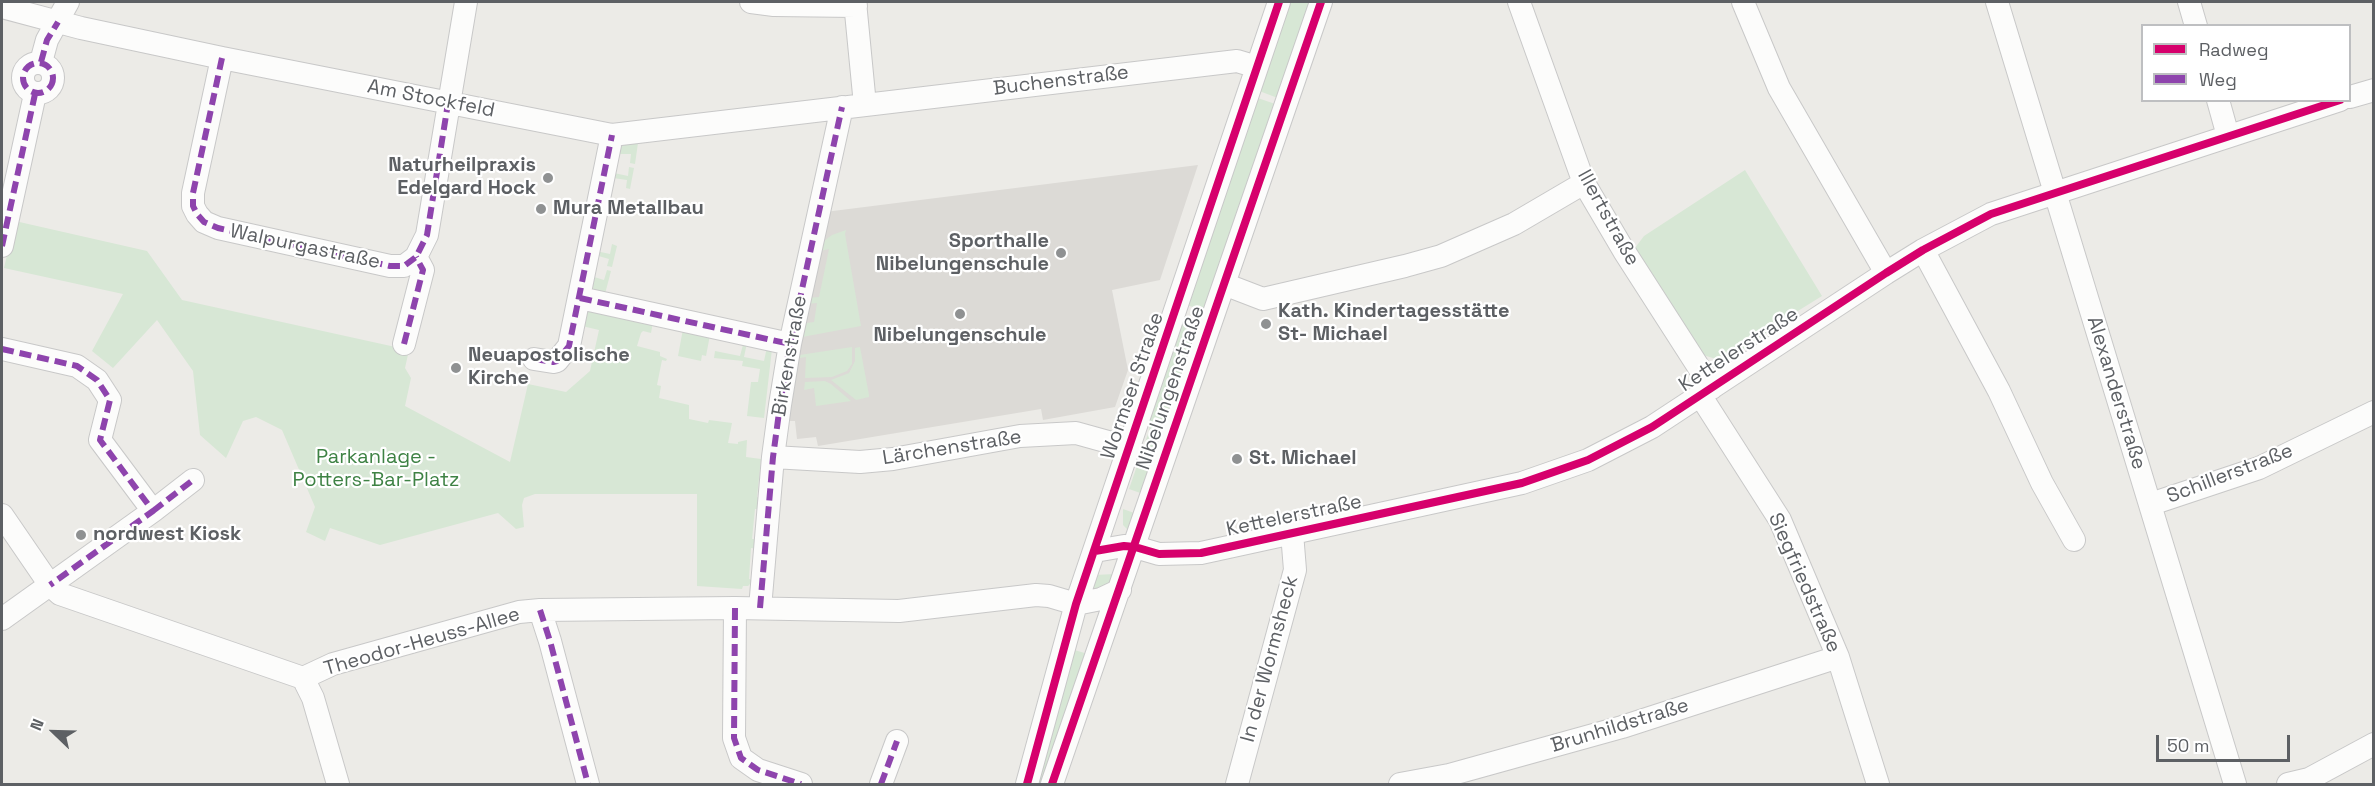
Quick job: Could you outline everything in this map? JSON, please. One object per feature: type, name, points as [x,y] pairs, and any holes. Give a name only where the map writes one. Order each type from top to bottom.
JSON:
[{"type":"street","points":[[404,344],[423,270],[416,257],[427,235],[466,2]]},
{"type":"street","points":[[751,2],[774,5],[856,4],[865,105]]},
{"type":"street","name":"Wormser Straße","points":[[1027,784],[1076,604],[1279,2]]},
{"type":"street","name":"Nibelungenstraße","points":[[1052,784],[1321,2]]},
{"type":"street","name":"Illertstraße","points":[[1519,2],[1584,183],[1706,391]]},
{"type":"street","points":[[1743,2],[1779,88],[1886,273]]},
{"type":"street","name":"Alexanderstraße","points":[[1997,2],[2235,784]]},
{"type":"street","points":[[2189,2],[2195,24]]},
{"type":"street","name":"Am Stockfeld","points":[[2,7],[63,12],[222,58],[612,135],[865,105]]},
{"type":"street","points":[[2,246],[35,94],[45,92],[52,86],[53,76],[49,67],[41,63],[47,39],[63,12]]},
{"type":"street","name":"Walpurgastraße","points":[[222,58],[193,193],[193,206],[204,222],[218,228],[390,266],[404,266],[416,257]]},
{"type":"street","name":"Buchenstraße","points":[[865,105],[1238,61],[1257,67]]},
{"type":"street","points":[[2351,96],[2373,90]]},
{"type":"street","points":[[2219,102],[2228,136]]},
{"type":"street","name":"Kettelerstraße","points":[[1095,551],[1115,547],[1135,547],[1159,554],[1193,554],[1522,483],[1588,460],[1652,427],[1886,273],[1923,250],[1991,214],[2334,102]]},
{"type":"street","name":"Birkenstraße","points":[[760,608],[773,457],[790,344],[842,107]]},
{"type":"street","points":[[534,359],[553,362],[562,357],[569,346],[612,135]]},
{"type":"street","points":[[1224,284],[1263,299],[1441,256],[1514,224],[1584,183]]},
{"type":"street","points":[[1923,250],[1999,391],[2042,483],[2074,540]]},
{"type":"street","points":[[580,298],[790,344]]},
{"type":"street","points":[[2,349],[77,366],[96,380],[111,400],[100,440],[153,511]]},
{"type":"street","name":"Siegfriedstraße","points":[[1706,391],[1779,520],[1838,657],[1878,784]]},
{"type":"street","name":"Schillerstraße","points":[[2151,504],[2259,468],[2373,412]]},
{"type":"street","name":"Lärchenstraße","points":[[773,457],[860,462],[893,459],[1020,436],[1076,433],[1130,448]]},
{"type":"street","points":[[2,619],[193,480]]},
{"type":"street","name":"Theodor-Heuss-Allee","points":[[2,515],[50,585],[60,594],[303,678],[333,664],[519,612],[735,608],[899,611],[1036,595],[1049,596],[1076,604]]},
{"type":"street","points":[[1107,515],[1121,534],[1135,547]]},
{"type":"street","name":"In der Wormsheck","points":[[1237,784],[1295,570],[1292,533]]},
{"type":"street","points":[[1076,604],[1101,599],[1120,590]]},
{"type":"street","points":[[1076,604],[1090,619],[1102,641]]},
{"type":"street","points":[[735,608],[734,738],[741,758],[758,770],[801,784]]},
{"type":"street","points":[[540,610],[588,784]]},
{"type":"street","name":"Brunhildstraße","points":[[1400,784],[1449,775],[1622,727],[1838,657]]},
{"type":"street","points":[[303,678],[314,698],[338,784]]},
{"type":"street","points":[[881,784],[897,741]]},
{"type":"street","points":[[2288,784],[2308,778],[2373,744]]},
{"type":"shaded area","name":"Nibelungenschule","points":[[1198,165],[1160,280],[1112,290],[1128,370],[1115,407],[1043,420],[1041,409],[818,446],[816,437],[797,439],[795,421],[786,421],[825,212]]},
{"type":"green space","points":[[1284,2],[1317,2],[1283,100],[1254,89]]},
{"type":"green space","points":[[1252,96],[1281,106],[1210,313],[1181,303]]},
{"type":"green space","points":[[638,143],[635,164],[630,163],[631,154],[618,154],[620,147]]},
{"type":"green space","points":[[629,167],[634,168],[630,189],[626,188],[627,180],[613,178],[614,173],[628,176]]},
{"type":"green space","points":[[1745,170],[1822,296],[1726,362],[1703,355],[1632,252],[1644,236]]},
{"type":"green space","name":"Parkanlage - Potters-Bar-Platz","points":[[15,221],[147,251],[182,300],[409,350],[405,368],[411,378],[405,406],[510,462],[528,384],[566,392],[590,371],[599,330],[582,326],[585,311],[653,322],[651,333],[643,331],[637,346],[660,352],[660,356],[667,359],[662,360],[657,385],[661,386],[659,398],[689,405],[689,419],[708,423],[709,420],[732,423],[728,443],[738,444],[738,442],[747,440],[746,457],[761,459],[757,497],[763,498],[762,509],[755,509],[752,539],[759,539],[758,549],[751,548],[749,579],[754,580],[742,589],[697,586],[697,494],[535,494],[524,498],[522,505],[524,527],[516,529],[498,513],[380,545],[330,528],[325,541],[306,532],[315,507],[282,430],[256,417],[243,421],[226,458],[200,435],[193,371],[157,320],[113,368],[92,351],[123,294],[4,268]]},
{"type":"green space","points":[[846,230],[861,326],[797,338],[800,324],[814,322],[817,303],[805,304],[806,298],[819,297],[829,249],[816,252],[817,246],[832,235]]},
{"type":"green space","points":[[612,244],[617,246],[612,267],[607,266],[609,259],[595,255],[596,251],[610,254]]},
{"type":"green space","points":[[607,270],[611,271],[605,294],[594,291],[590,284],[591,276],[604,280]]},
{"type":"green space","points":[[1177,317],[1205,326],[1146,495],[1129,489],[1149,431],[1153,388]]},
{"type":"green space","points":[[683,329],[710,335],[706,356],[702,355],[701,361],[678,356]]},
{"type":"green space","points":[[744,341],[747,343],[744,357],[764,361],[767,347],[772,349],[764,418],[747,416],[751,382],[758,382],[760,369],[742,366],[743,361],[714,358],[715,351],[740,356]]},
{"type":"green space","points":[[852,347],[852,364],[847,371],[832,377],[805,378],[806,357],[793,359],[793,356]]},
{"type":"green space","points":[[860,347],[869,397],[856,400],[831,380],[849,373],[855,361],[855,348]]},
{"type":"green space","points":[[825,381],[851,401],[816,406],[814,388],[804,390],[805,382]]},
{"type":"green space","points":[[1123,509],[1140,515],[1128,530],[1123,525]]},
{"type":"green space","points":[[1115,574],[1110,582],[1101,589],[1093,590],[1091,584],[1094,575]]},
{"type":"green space","points":[[1068,648],[1091,655],[1047,784],[1032,784]]},
{"type":"marked path","points":[[41,62],[47,40],[58,22]]},
{"type":"marked path","points":[[222,58],[193,193],[193,206],[197,214],[204,222],[218,228],[390,266],[404,266],[416,257],[427,235],[448,103]]},
{"type":"marked path","points":[[38,63],[49,67],[53,78],[49,89],[38,93],[27,89],[23,78],[27,67],[38,63]]},
{"type":"marked path","points":[[2,246],[35,94]]},
{"type":"marked path","points":[[760,608],[773,457],[780,405],[790,344],[842,107]]},
{"type":"marked path","points":[[534,359],[557,361],[569,346],[612,135]]},
{"type":"marked path","points":[[404,344],[423,270],[416,257]]},
{"type":"marked path","points":[[580,298],[790,344]]},
{"type":"marked path","points":[[2,349],[77,366],[97,380],[110,400],[100,440],[153,511],[50,585]]},
{"type":"marked path","points":[[153,511],[193,480]]},
{"type":"marked path","points":[[735,608],[734,738],[741,758],[758,770],[801,784]]},
{"type":"marked path","points":[[540,610],[588,784]]},
{"type":"marked path","points":[[881,784],[897,741]]},
{"type":"cycle path","points":[[1027,784],[1076,604],[1279,2]]},
{"type":"cycle path","points":[[1052,784],[1321,2]]},
{"type":"cycle path","points":[[1095,551],[1124,546],[1159,554],[1201,553],[1522,483],[1588,460],[1652,427],[1886,273],[1923,250],[1991,214],[2334,102]]},
{"type":"place","name":"Naturheilpraxis Edelgard Hock","points":[[548,178]]},
{"type":"place","name":"Mura Metallbau","points":[[541,209]]},
{"type":"place","name":"Sporthalle Nibelungenschule","points":[[1061,253]]},
{"type":"place","name":"Nibelungenschule","points":[[960,314]]},
{"type":"place","name":"Kath. Kindertagesstätte St- Michael","points":[[1266,324]]},
{"type":"place","name":"Neuapostolische Kirche","points":[[456,368]]},
{"type":"place","name":"St. Michael","points":[[1237,459]]},
{"type":"place","name":"nordwest Kiosk","points":[[81,535]]}]
